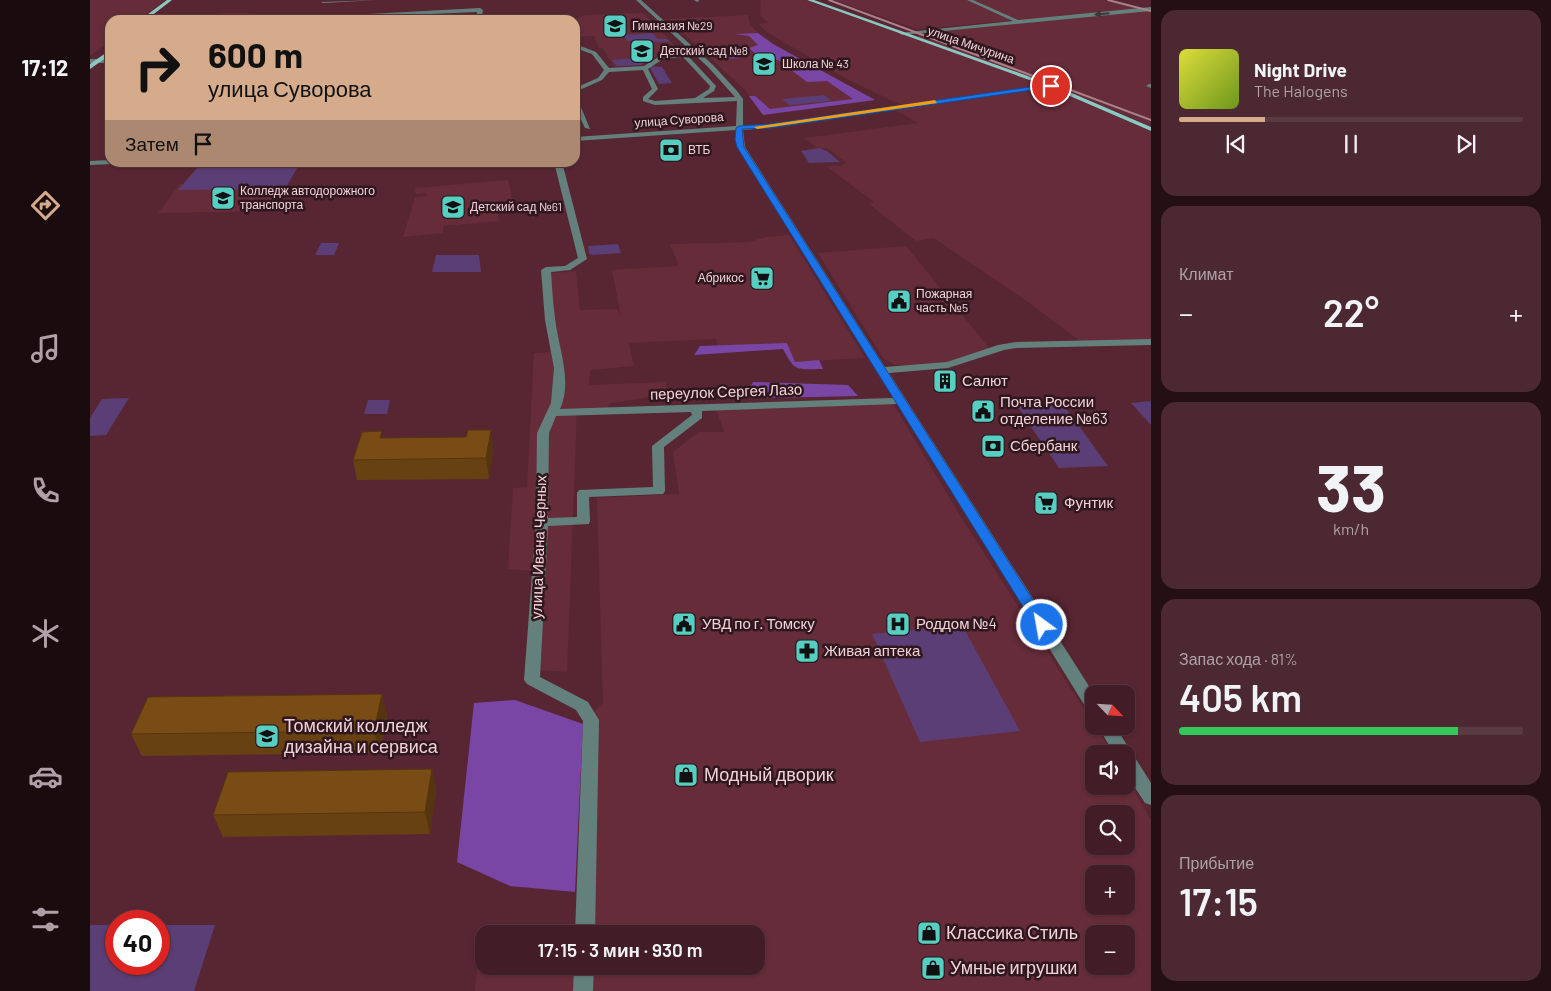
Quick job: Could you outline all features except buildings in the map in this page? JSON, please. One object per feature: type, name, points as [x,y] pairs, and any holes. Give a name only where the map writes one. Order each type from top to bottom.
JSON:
[{"type":"main road","points":[[150,15],[170,0]]},
{"type":"main road","points":[[158,15],[177,0]]},
{"type":"main road","name":"улица Мичурина","points":[[809,0],[1051,86],[1151,130]]},
{"type":"main road","points":[[90,60],[105,49]]},
{"type":"main road","points":[[90,67],[105,56]]},
{"type":"street","points":[[317,15],[324,1],[376,0]]},
{"type":"street","points":[[638,0],[697,54],[740,99],[742,115],[738,139],[741,147],[1085,693]]},
{"type":"street","points":[[969,0],[1018,22]]},
{"type":"street","points":[[902,33],[1151,9]]},
{"type":"street","points":[[388,15],[480,10],[479,15]]},
{"type":"street","points":[[580,48],[594,53],[607,70]]},
{"type":"street","points":[[580,88],[600,79],[607,70],[645,68],[662,57],[697,54]]},
{"type":"street","points":[[684,55],[692,67],[700,70],[713,86],[712,90],[698,98],[700,100]]},
{"type":"street","points":[[90,60],[105,61]]},
{"type":"street","points":[[645,68],[655,89],[645,100],[661,103],[740,99]]},
{"type":"street","name":"улица Суворова","points":[[580,139],[770,126],[1051,86]]},
{"type":"street","points":[[580,111],[588,128]]},
{"type":"street","points":[[90,162],[105,162]]},
{"type":"street","name":"улица Ивана Черных","points":[[559,167],[583,259],[567,268],[546,270],[550,320],[559,368],[557,403],[543,433],[542,522],[532,680],[582,706],[591,720],[585,925]]},
{"type":"street","points":[[883,370],[948,365],[1002,347],[1016,345],[1151,342]]},
{"type":"street","name":"переулок Сергея Лазо","points":[[551,413],[902,401]]},
{"type":"street","points":[[542,522],[584,520],[583,493],[659,491],[658,446],[698,416],[696,408]]},
{"type":"street","points":[[1135,773],[1151,798]]},
{"type":"street","points":[[583,991],[584,975]]},
{"type":"shaded area","points":[[90,0],[165,0],[145,15],[105,15],[105,45],[90,56]]},
{"type":"shaded area","points":[[761,0],[805,0],[1011,72],[1034,82],[1031,86],[1020,88],[901,105],[851,81],[768,33],[759,24],[768,23],[760,15]]},
{"type":"shaded area","points":[[834,0],[1104,0],[1140,9],[917,29]]},
{"type":"shaded area","points":[[1151,11],[1151,126],[1051,84],[918,37],[918,34],[923,32]]},
{"type":"shaded area","points":[[218,13],[248,13],[252,15],[216,15]]},
{"type":"shaded area","points":[[643,13],[683,54],[657,56],[642,65],[615,67],[602,48],[599,48],[594,36],[580,37],[580,17],[585,15]]},
{"type":"shaded area","name":"Школа № 43","points":[[748,15],[750,24],[758,33],[773,44],[875,100],[763,115],[745,90],[668,19]]},
{"type":"shaded area","points":[[653,33],[657,39],[667,39],[670,42],[627,41],[623,35]]},
{"type":"shaded area","points":[[758,33],[773,44],[875,100],[763,115],[749,96],[755,96],[770,109],[853,99],[827,81],[807,82],[778,60],[760,58],[749,48],[758,45],[749,36],[735,34]]},
{"type":"shaded area","points":[[737,46],[741,51],[741,58],[720,59],[709,49]]},
{"type":"shaded area","points":[[653,57],[641,65],[617,66],[612,60]]},
{"type":"shaded area","points":[[649,66],[662,67],[672,83],[659,84]]},
{"type":"shaded area","points":[[1026,91],[1067,95],[1151,132],[1151,340],[1080,341],[1028,302],[934,238],[916,241],[869,204],[874,202],[826,166],[841,166],[846,162],[827,148],[819,149],[805,138],[918,123],[895,110]]},
{"type":"shaded area","points":[[824,95],[832,101],[789,105],[782,99]]},
{"type":"shaded area","points":[[819,148],[827,151],[840,162],[809,163],[801,151]]},
{"type":"shaded area","points":[[298,167],[285,189],[178,190],[197,168]]},
{"type":"shaded area","name":"Детский сад №61","points":[[508,180],[513,203],[493,206],[494,212],[498,212],[499,221],[443,226],[443,233],[403,237],[415,197],[427,196],[427,193],[416,194],[415,188]]},
{"type":"shaded area","name":"Колледж автодорожного транспорта","points":[[286,183],[270,211],[158,213],[180,184]]},
{"type":"shaded area","points":[[789,235],[865,358],[795,362],[787,343],[718,346],[716,339],[629,343],[634,366],[590,370],[589,385],[665,382],[669,394],[611,403],[605,409],[577,409],[567,672],[526,669],[532,571],[508,569],[513,488],[527,487],[534,353],[550,352],[544,274],[576,271],[580,310],[617,309],[621,317],[612,270],[679,266],[670,244],[749,242],[766,237]]},
{"type":"shaded area","points":[[321,243],[339,243],[334,255],[315,255]]},
{"type":"shaded area","points":[[618,244],[621,253],[589,254],[588,246]]},
{"type":"shaded area","name":"Пожарная часть №5","points":[[906,246],[989,348],[945,363],[924,365],[895,365],[883,358],[818,253]]},
{"type":"shaded area","points":[[436,255],[479,255],[481,272],[432,272]]},
{"type":"shaded area","points":[[787,343],[795,362],[819,360],[823,369],[802,369],[794,366],[783,349],[694,355],[700,346]]},
{"type":"shaded area","points":[[753,382],[848,385],[858,396],[767,398],[748,392]]},
{"type":"shaded area","points":[[889,397],[964,522],[1085,710],[1085,735],[1101,735],[1107,745],[1085,745],[1085,795],[1135,795],[1135,792],[1151,820],[1151,991],[475,991],[477,975],[765,975],[765,925],[576,925],[586,720],[603,703],[597,498],[679,494],[673,452],[698,432],[724,432],[715,406]]},
{"type":"shaded area","points":[[129,398],[106,435],[90,436],[90,418],[102,399]]},
{"type":"shaded area","points":[[368,400],[390,400],[387,414],[364,414]]},
{"type":"shaded area","points":[[1151,401],[1151,425],[1131,403]]},
{"type":"shaded area","points":[[1063,404],[1108,466],[1059,468],[1017,406]]},
{"type":"shaded area","points":[[962,625],[1020,731],[920,742],[872,634]]},
{"type":"shaded area","points":[[515,700],[583,724],[575,892],[510,886],[457,862],[474,703]]},
{"type":"shaded area","points":[[90,925],[105,925],[105,975],[170,975],[170,925],[215,925],[194,991],[90,991]]},
{"type":"railway","points":[[829,0],[1151,120]]},
{"type":"railway","points":[[1108,0],[1151,11]]},
{"type":"slow traffic","points":[[757,127],[935,102]]},
{"type":"place","name":"Гимназия №29","points":[[615,26]]},
{"type":"place","name":"Детский сад №8","points":[[642,51]]},
{"type":"place","name":"Школа № 43","points":[[764,64]]},
{"type":"place","name":"ВТБ","points":[[671,150]]},
{"type":"place","name":"Колледж автодорожного транспорта","points":[[223,198]]},
{"type":"place","name":"Детский сад №61","points":[[453,207]]},
{"type":"place","name":"Абрикос","points":[[762,278]]},
{"type":"place","name":"Пожарная часть №5","points":[[899,301]]},
{"type":"place","name":"Салют","points":[[945,381]]},
{"type":"place","name":"Почта России отделение №63","points":[[983,411]]},
{"type":"place","name":"Сбербанк","points":[[993,446]]},
{"type":"place","name":"Фунтик","points":[[1046,503]]},
{"type":"place","name":"УВД по г. Томску","points":[[684,624]]},
{"type":"place","name":"Роддом №4","points":[[898,624]]},
{"type":"place","name":"Живая аптека","points":[[807,651]]},
{"type":"place","name":"Томский колледж дизайна и сервиса","points":[[267,736]]},
{"type":"place","name":"Модный дворик","points":[[686,775]]},
{"type":"place","name":"Классика Стиль","points":[[929,933]]},
{"type":"place","name":"Умные игрушки","points":[[933,968]]},
{"type":"route","points":[[1042,625],[741,147],[738,139],[739,128],[770,126],[1051,86]]}]
